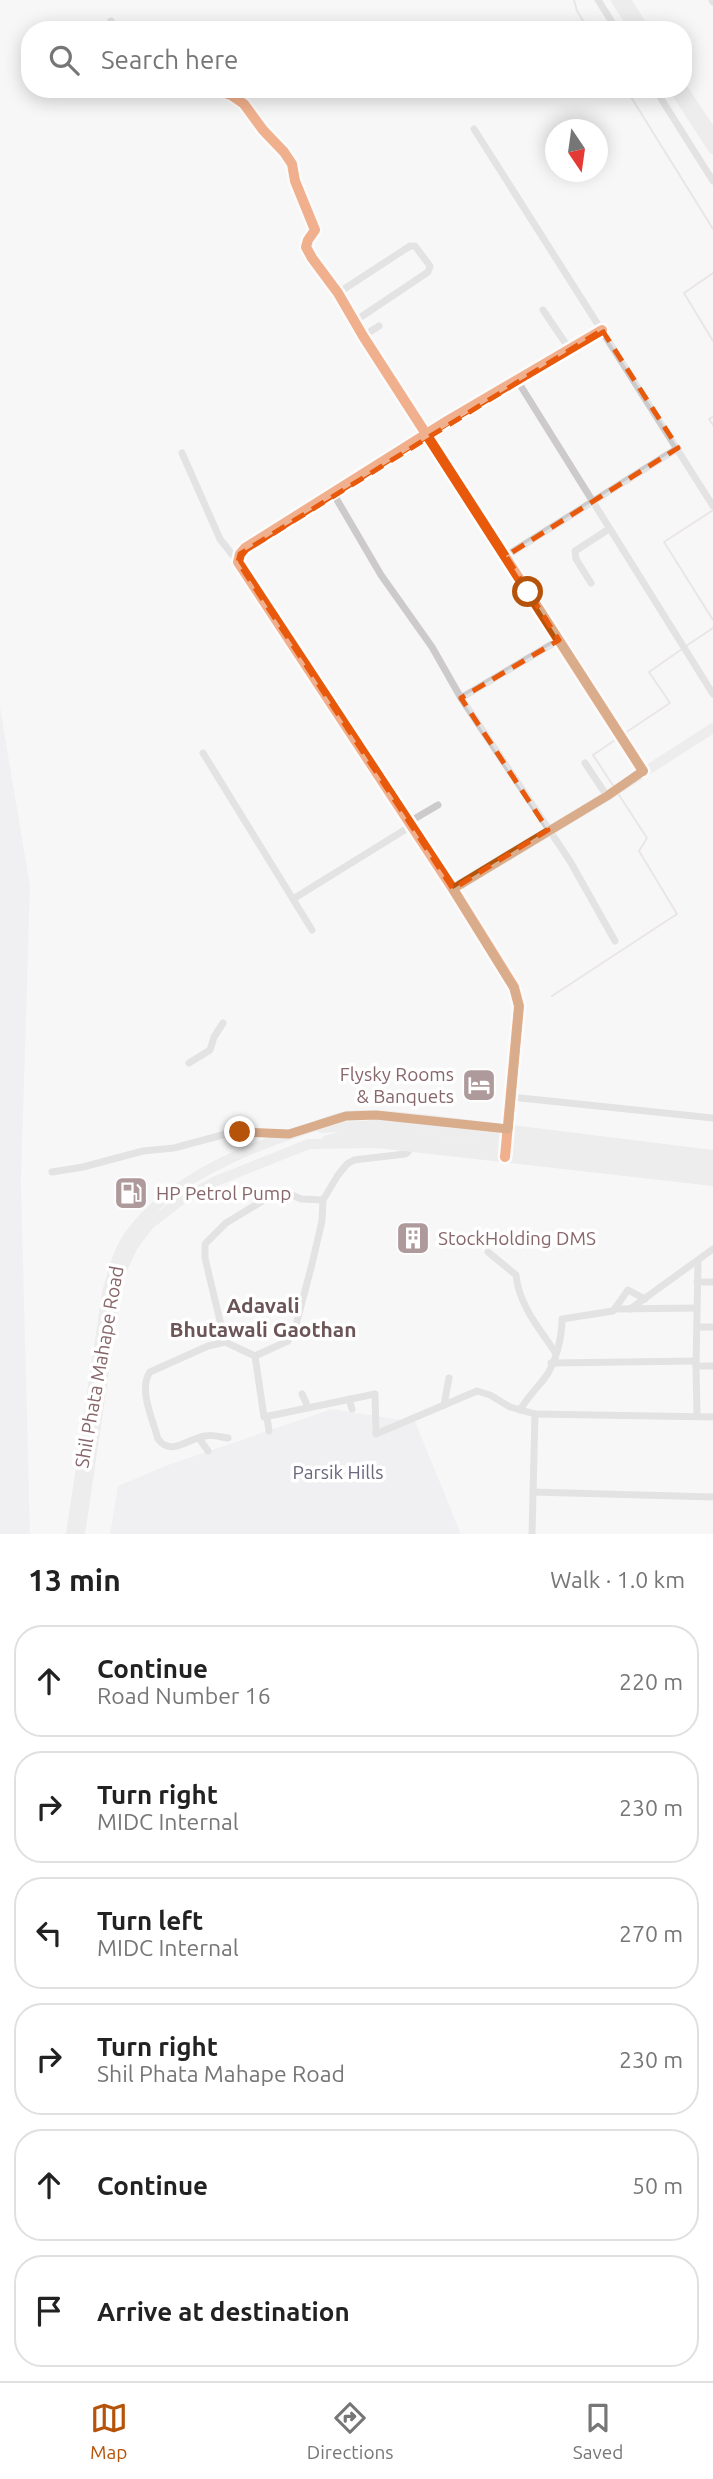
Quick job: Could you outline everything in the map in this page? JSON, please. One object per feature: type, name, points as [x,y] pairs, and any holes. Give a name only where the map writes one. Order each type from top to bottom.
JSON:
[{"type":"main road","name":"Shil Phata Mahape Road","points":[[80,1534],[82,1493],[107,1293],[125,1242],[143,1218],[179,1187],[225,1162],[289,1134],[346,1116],[415,1118],[713,1155]]},
{"type":"main road","points":[[309,1144],[347,1130],[377,1125],[713,1163]]},
{"type":"main road","points":[[304,1130],[347,1130],[713,1172]]},
{"type":"main road","name":"Shil Phata Mahape Road","points":[[71,1534],[82,1493],[121,1272],[133,1246],[150,1224],[181,1200],[216,1181],[309,1144],[411,1147],[713,1181]]},
{"type":"street","points":[[598,0],[611,21]]},
{"type":"street","points":[[616,0],[629,21]]},
{"type":"street","points":[[626,0],[639,21]]},
{"type":"street","points":[[236,98],[244,104],[292,164],[295,181],[316,230],[306,247],[312,258],[338,293],[643,771]]},
{"type":"street","points":[[661,98],[713,181]]},
{"type":"street","points":[[680,98],[713,149]]},
{"type":"street","points":[[689,98],[713,134]]},
{"type":"street","points":[[474,129],[713,506]]},
{"type":"street","points":[[338,293],[410,246],[415,246],[430,266],[428,272],[355,321]]},
{"type":"street","points":[[542,310],[570,350]]},
{"type":"street","points":[[363,336],[379,327]]},
{"type":"street","points":[[238,562],[245,548],[427,434],[602,330]]},
{"type":"street","points":[[517,380],[713,694]]},
{"type":"street","points":[[506,556],[678,448]]},
{"type":"street","points":[[182,453],[220,539],[238,562],[453,889],[514,988],[519,1006],[505,1157]]},
{"type":"street","points":[[333,493],[381,575],[439,657],[461,698],[570,861],[615,941]]},
{"type":"street","points":[[592,583],[576,559],[575,551],[610,529]]},
{"type":"street","points":[[461,698],[559,640]]},
{"type":"street","points":[[453,889],[713,728]]},
{"type":"street","points":[[202,753],[312,930]]},
{"type":"street","points":[[585,763],[607,796]]},
{"type":"street","points":[[293,899],[438,805]]},
{"type":"street","points":[[189,1063],[210,1050],[223,1023]]},
{"type":"street","points":[[511,1097],[713,1118]]},
{"type":"street","points":[[228,1438],[205,1435],[181,1446],[162,1445],[147,1398],[146,1377],[150,1372],[208,1346],[225,1342],[255,1356],[288,1341],[296,1325],[322,1221],[323,1200],[338,1175],[354,1160],[405,1154],[411,1147],[415,1118]]},
{"type":"street","points":[[52,1172],[143,1151],[174,1148],[226,1134],[289,1134]]},
{"type":"street","points":[[364,1144],[366,1159]]},
{"type":"street","points":[[225,1342],[205,1258],[205,1244],[226,1223],[269,1197],[292,1195],[301,1199],[323,1200]]},
{"type":"street","points":[[630,1309],[713,1249]]},
{"type":"street","points":[[488,1252],[516,1275],[518,1292],[555,1352]]},
{"type":"street","points":[[697,1416],[698,1262]]},
{"type":"street","points":[[697,1282],[713,1282]]},
{"type":"street","points":[[520,1410],[529,1394],[546,1377],[561,1340],[562,1319],[613,1311],[628,1290],[645,1299]]},
{"type":"street","points":[[614,1309],[697,1308]]},
{"type":"street","points":[[697,1327],[713,1327]]},
{"type":"street","points":[[255,1356],[264,1417],[267,1417],[269,1431]]},
{"type":"street","points":[[551,1363],[696,1363],[713,1366]]},
{"type":"street","points":[[444,1405],[449,1378]]},
{"type":"street","points":[[267,1417],[375,1394],[376,1434],[477,1391],[535,1414],[713,1417]]},
{"type":"street","points":[[302,1394],[308,1407]]},
{"type":"street","points":[[349,1399],[352,1409]]},
{"type":"street","points":[[532,1534],[535,1414]]},
{"type":"street","points":[[200,1438],[208,1451]]},
{"type":"street","points":[[533,1492],[713,1497]]},
{"type":"highlighted area","points":[[602,330],[678,448],[506,556],[559,640],[461,698],[548,830],[453,889],[238,562],[240,554]]},
{"type":"green space","points":[[0,707],[30,886],[21,1181],[30,1534],[0,1534]]},
{"type":"green space","name":"Parsik Hills","points":[[332,1409],[408,1421],[414,1419],[461,1534],[110,1534],[118,1486],[165,1466]]},
{"type":"waterway","points":[[574,0],[583,21]]},
{"type":"waterway","points":[[632,98],[713,229]]},
{"type":"waterway","points":[[713,273],[684,293],[713,341]]},
{"type":"waterway","points":[[713,417],[709,419],[713,425]]},
{"type":"waterway","points":[[713,510],[664,542],[713,620]]},
{"type":"waterway","points":[[686,646],[713,628]]},
{"type":"waterway","points":[[622,735],[670,703],[649,672],[682,649]]},
{"type":"waterway","points":[[614,787],[593,755],[618,738]]},
{"type":"waterway","points":[[552,996],[677,914],[639,851],[647,838],[619,795]]},
{"type":"cycle path","points":[[235,98],[244,104],[292,164],[295,181],[315,230],[306,247],[312,258],[338,293],[643,771]]},
{"type":"cycle path","points":[[505,1157],[519,1006],[514,987],[453,889],[238,562],[245,548],[447,421],[602,330]]},
{"type":"place","name":"Flysky Rooms & Banquets","points":[[479,1085]]},
{"type":"place","name":"HP Petrol Pump","points":[[131,1193]]},
{"type":"place","name":"StockHolding DMS","points":[[413,1238]]},
{"type":"district","name":"Adavali Bhutawali Gaothan","points":[[263,1317]]},
{"type":"route","points":[[240,1132],[289,1134],[346,1116],[376,1115],[508,1129],[519,1006],[514,988],[453,889],[607,796],[643,771],[528,592]]}]
